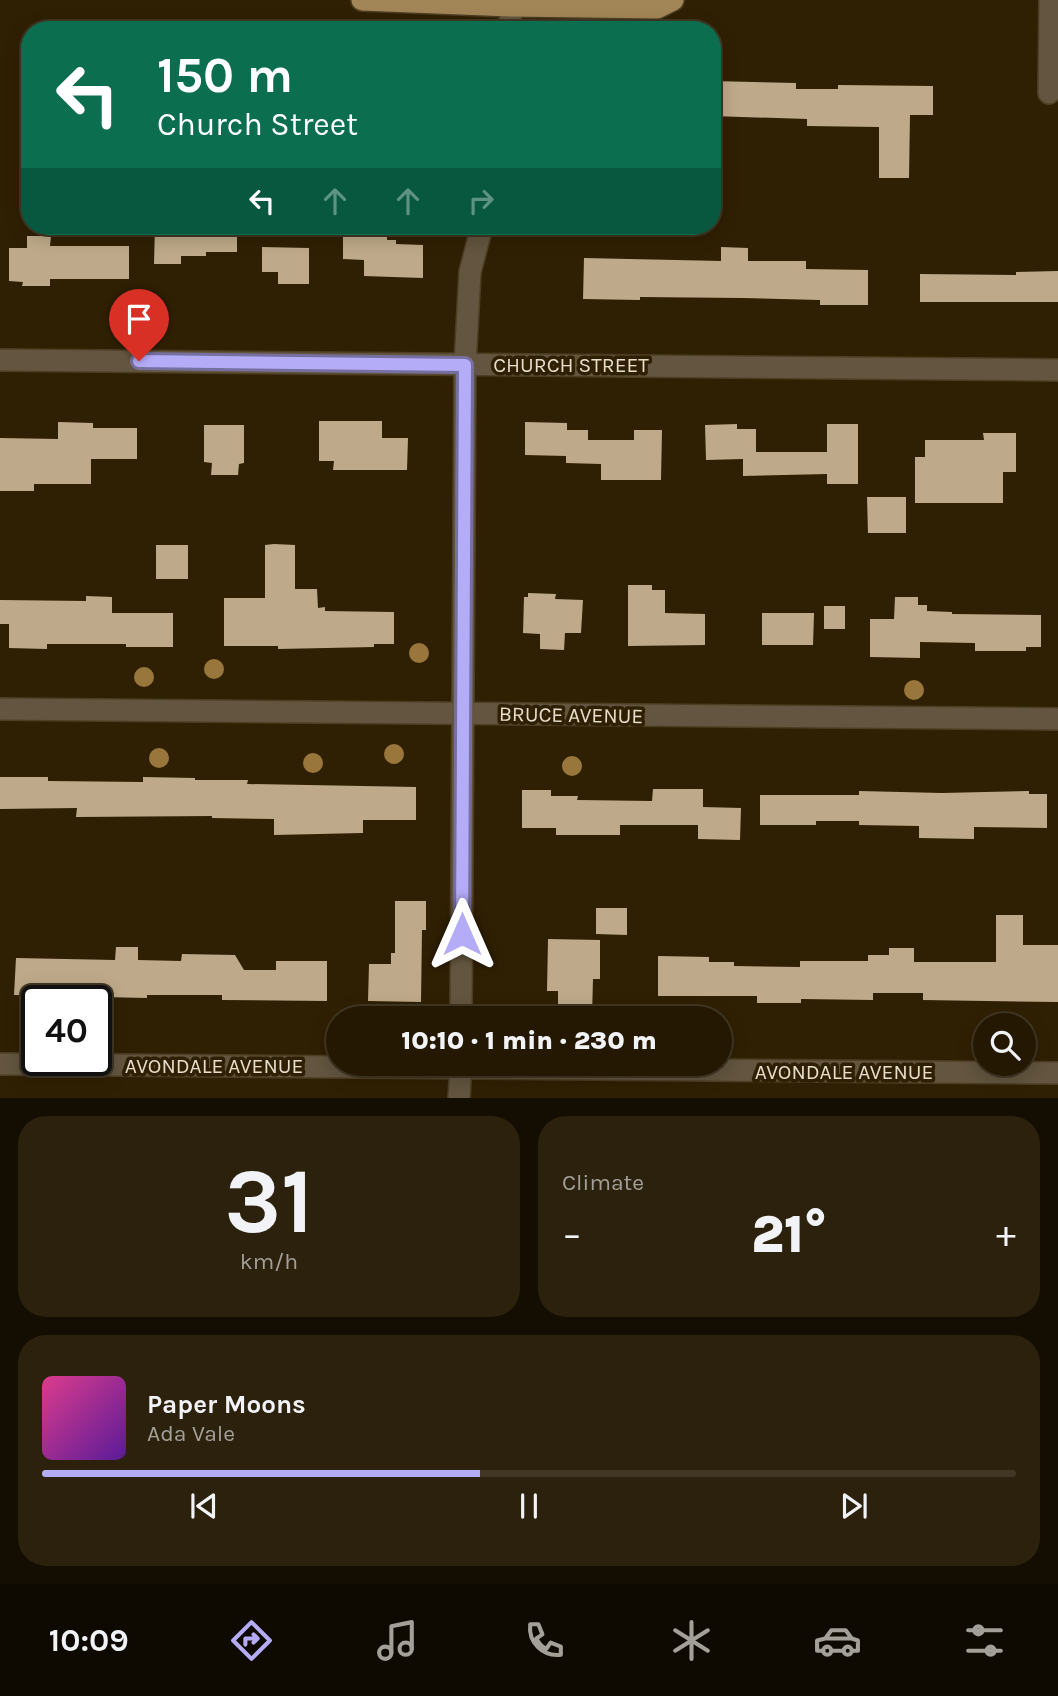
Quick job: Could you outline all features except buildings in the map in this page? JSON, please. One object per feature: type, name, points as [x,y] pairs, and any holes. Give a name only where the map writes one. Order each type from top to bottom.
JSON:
[{"type":"main road","points":[[362,0],[657,8],[673,0]]},
{"type":"street","points":[[1049,93],[1050,0]]},
{"type":"street","points":[[510,21],[511,3]]},
{"type":"street","points":[[461,1006],[465,365],[470,272],[480,235]]},
{"type":"street","name":"CHURCH STREET","points":[[0,360],[1058,370]]},
{"type":"street","name":"BRUCE AVENUE","points":[[0,709],[1058,719]]},
{"type":"street","name":"AVONDALE AVENUE","points":[[0,1064],[326,1065]]},
{"type":"street","name":"AVONDALE AVENUE","points":[[732,1069],[1058,1073]]},
{"type":"street","points":[[459,1097],[460,1076]]},
{"type":"route","points":[[139,361],[465,365],[462,934]]}]
